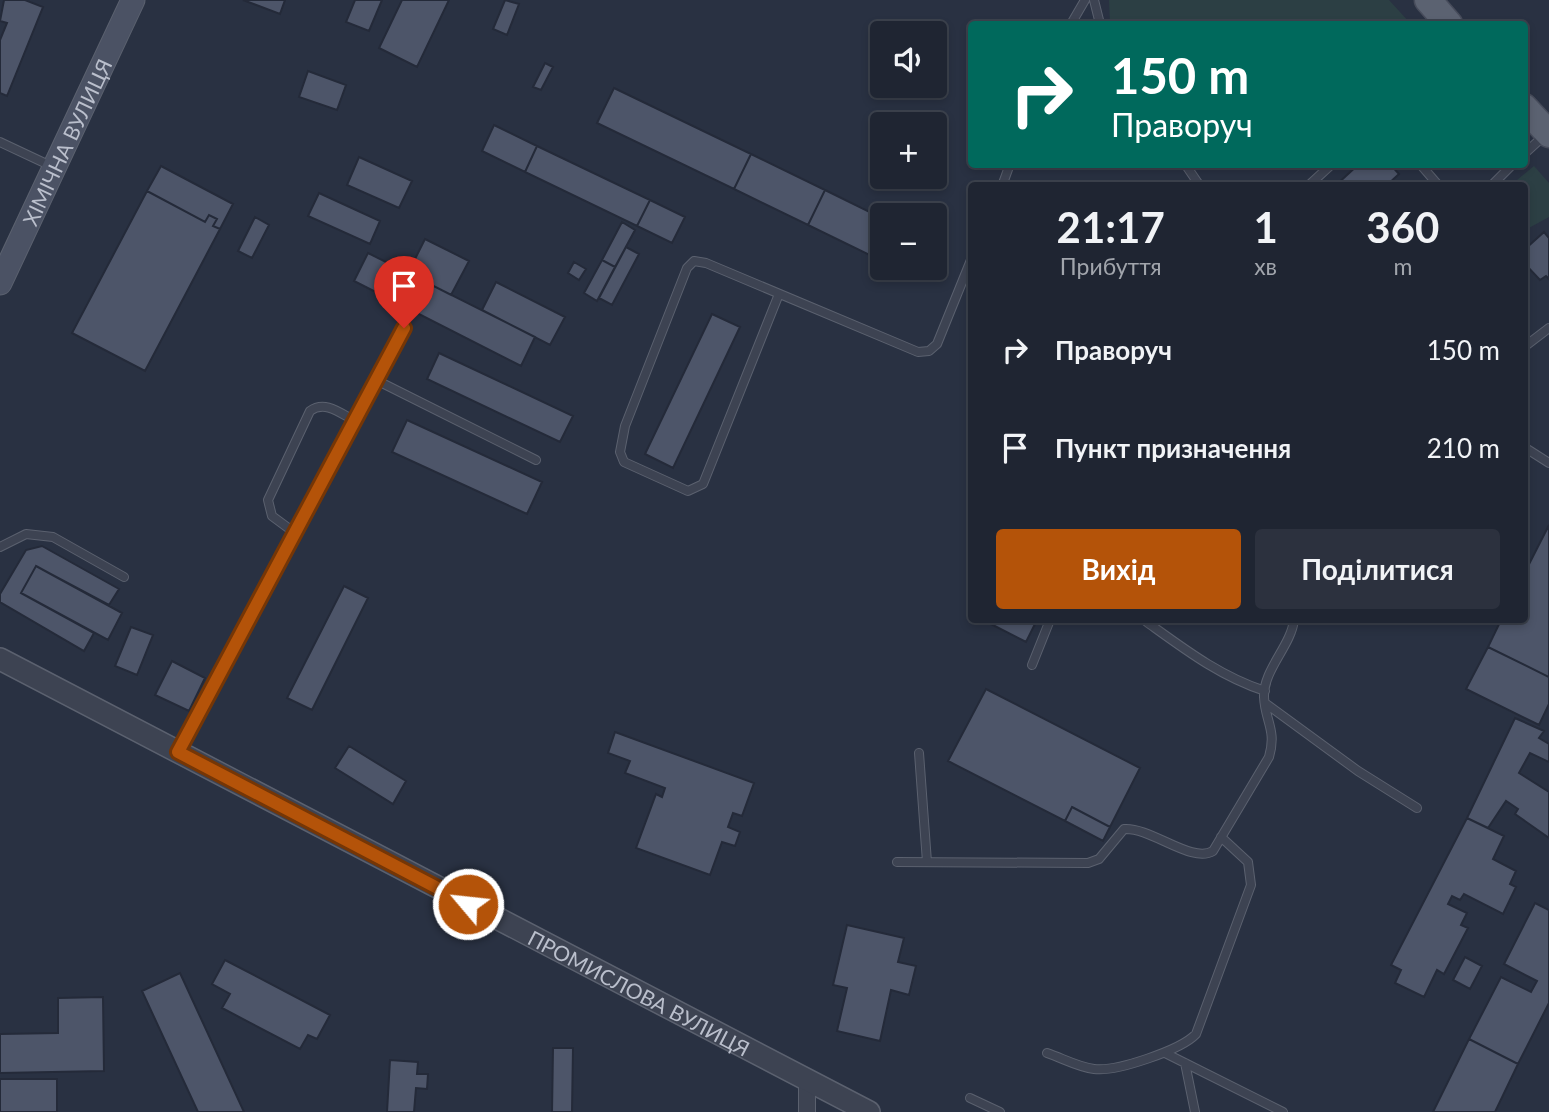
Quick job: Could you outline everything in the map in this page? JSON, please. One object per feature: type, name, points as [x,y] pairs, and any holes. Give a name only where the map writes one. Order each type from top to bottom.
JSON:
[{"type":"main road","name":"ХІМІЧНА ВУЛИЦЯ","points":[[0,283],[133,0]]},
{"type":"main road","points":[[1428,0],[1447,21]]},
{"type":"main road","points":[[1528,111],[1549,132]]},
{"type":"street","name":"ПРОМИСЛОВА ВУЛИЦЯ","points":[[0,659],[869,1112]]},
{"type":"street","points":[[807,1080],[807,1112]]},
{"type":"lane","points":[[1074,21],[1085,0]]},
{"type":"lane","points":[[1094,0],[1099,21]]},
{"type":"lane","points":[[1528,150],[1549,132]]},
{"type":"lane","points":[[0,142],[55,167]]},
{"type":"lane","points":[[1312,182],[1328,168]]},
{"type":"lane","points":[[1423,168],[1436,182]]},
{"type":"lane","points":[[1494,182],[1509,168]]},
{"type":"lane","points":[[779,294],[703,484],[688,491],[624,462],[620,452],[625,426],[687,268],[694,261],[706,263],[918,352],[929,351],[937,344],[968,267]]},
{"type":"lane","points":[[178,752],[404,328]]},
{"type":"lane","points":[[1528,344],[1549,328]]},
{"type":"lane","points":[[376,380],[536,460]]},
{"type":"lane","points":[[295,533],[272,516],[268,500],[310,411],[318,405],[325,405],[355,421]]},
{"type":"lane","points":[[1528,450],[1549,463]]},
{"type":"lane","points":[[0,547],[26,534],[53,537],[124,577]]},
{"type":"lane","points":[[1032,665],[1049,623]]},
{"type":"lane","points":[[1148,623],[1204,663],[1236,681],[1265,691]]},
{"type":"lane","points":[[897,862],[1088,863],[1099,859],[1124,829],[1135,828],[1206,855],[1213,851],[1269,757],[1274,741],[1265,703],[1265,691],[1293,623]]},
{"type":"lane","points":[[1265,703],[1358,771],[1417,808]]},
{"type":"lane","points":[[919,753],[928,862]]},
{"type":"lane","points":[[1047,1053],[1096,1069],[1165,1054],[1188,1043],[1203,1023],[1251,885],[1248,862],[1222,836]]},
{"type":"lane","points":[[1165,1054],[1283,1112]]},
{"type":"lane","points":[[1185,1063],[1195,1112]]},
{"type":"lane","points":[[970,1098],[1000,1112]]},
{"type":"green space","points":[[1109,0],[1389,0],[1408,21],[1110,21]]},
{"type":"green space","points":[[1534,166],[1549,183],[1549,217],[1528,228],[1528,182],[1515,182]]},
{"type":"building","points":[[4,0],[25,0],[43,7],[7,96],[0,93],[0,40],[7,23],[0,21]]},
{"type":"building","points":[[243,0],[285,0],[280,14]]},
{"type":"building","points":[[355,0],[382,0],[369,31],[346,22]]},
{"type":"building","points":[[402,0],[449,0],[417,67],[379,48]]},
{"type":"building","points":[[505,0],[519,4],[507,35],[493,29]]},
{"type":"building","points":[[545,63],[553,67],[541,90],[533,87]]},
{"type":"building","points":[[308,71],[346,85],[337,110],[299,97]]},
{"type":"building","points":[[614,88],[751,154],[734,189],[597,123]]},
{"type":"building","points":[[494,125],[537,146],[525,172],[482,151]]},
{"type":"building","points":[[537,146],[650,200],[637,226],[525,172]]},
{"type":"building","points":[[751,154],[825,190],[808,225],[734,189]]},
{"type":"building","points":[[359,157],[412,181],[399,208],[347,185]]},
{"type":"building","points":[[161,166],[233,204],[220,229],[213,226],[217,219],[209,215],[205,222],[147,191]]},
{"type":"building","points":[[1355,168],[1394,168],[1399,174],[1390,182],[1339,182]]},
{"type":"building","points":[[825,190],[870,212],[870,255],[808,225]]},
{"type":"building","points":[[147,191],[205,222],[209,215],[217,219],[213,226],[220,229],[145,371],[72,333]]},
{"type":"building","points":[[319,193],[380,221],[370,244],[308,216]]},
{"type":"building","points":[[650,200],[685,217],[672,243],[637,226]]},
{"type":"building","points":[[255,217],[269,225],[252,258],[238,251]]},
{"type":"building","points":[[622,222],[635,230],[615,267],[602,260]]},
{"type":"building","points":[[1544,232],[1549,238],[1549,279],[1546,276],[1540,280],[1528,267],[1528,246]]},
{"type":"building","points":[[425,239],[469,261],[451,295],[408,273]]},
{"type":"building","points":[[626,247],[639,254],[612,305],[599,298]]},
{"type":"building","points":[[368,253],[535,337],[521,366],[354,281]]},
{"type":"building","points":[[602,260],[615,267],[597,301],[584,293]]},
{"type":"building","points":[[574,262],[586,269],[579,280],[568,273]]},
{"type":"building","points":[[496,282],[565,317],[550,345],[482,310]]},
{"type":"building","points":[[712,314],[740,327],[673,468],[645,454]]},
{"type":"building","points":[[439,353],[573,416],[560,442],[427,379]]},
{"type":"building","points":[[407,420],[542,482],[527,514],[392,452]]},
{"type":"building","points":[[1549,525],[1549,677],[1488,647],[1500,623],[1528,623],[1528,566]]},
{"type":"building","points":[[42,546],[119,589],[109,605],[36,566],[21,593],[94,633],[84,651],[0,602],[0,594],[26,550]]},
{"type":"building","points":[[36,566],[122,613],[108,640],[21,593]]},
{"type":"building","points":[[344,586],[368,598],[312,710],[287,698]]},
{"type":"building","points":[[989,623],[1036,623],[1026,642]]},
{"type":"building","points":[[131,627],[153,635],[137,675],[115,666]]},
{"type":"building","points":[[1488,647],[1549,677],[1549,704],[1539,725],[1466,689]]},
{"type":"building","points":[[172,661],[205,678],[189,711],[155,695]]},
{"type":"building","points":[[986,689],[1140,768],[1110,827],[1072,807],[1065,821],[948,761]]},
{"type":"building","points":[[1515,718],[1544,731],[1539,738],[1549,744],[1549,762],[1530,753],[1519,773],[1549,792],[1549,838],[1515,814],[1518,809],[1506,801],[1488,828],[1467,818]]},
{"type":"building","points":[[615,732],[754,783],[742,816],[733,813],[728,827],[740,832],[735,846],[722,842],[710,875],[636,848],[656,794],[662,797],[665,788],[625,773],[630,761],[608,753]]},
{"type":"building","points":[[349,746],[406,781],[393,804],[335,768]]},
{"type":"building","points":[[1072,807],[1110,827],[1103,841],[1065,821]]},
{"type":"building","points":[[1467,818],[1504,836],[1493,859],[1516,871],[1510,884],[1516,887],[1503,914],[1464,894],[1460,900],[1452,896],[1448,904],[1467,913],[1461,925],[1468,928],[1444,974],[1437,970],[1424,997],[1395,983],[1401,970],[1391,965]]},
{"type":"building","points":[[1535,903],[1549,910],[1549,1003],[1518,1064],[1469,1039],[1501,977],[1531,992],[1537,981],[1504,964]]},
{"type":"building","points":[[847,925],[904,938],[898,962],[916,966],[909,995],[891,990],[880,1041],[837,1031],[847,988],[833,985]]},
{"type":"building","points":[[1465,957],[1482,966],[1470,989],[1453,980]]},
{"type":"building","points":[[225,960],[330,1015],[317,1039],[308,1035],[300,1049],[222,1008],[230,994],[212,984]]},
{"type":"building","points":[[180,973],[244,1112],[198,1112],[142,991]]},
{"type":"building","points":[[103,997],[104,1071],[0,1073],[0,1034],[58,1033],[58,998]]},
{"type":"building","points":[[1469,1039],[1518,1064],[1495,1112],[1433,1112]]},
{"type":"building","points":[[553,1048],[573,1048],[572,1112],[552,1112]]},
{"type":"building","points":[[390,1060],[418,1062],[417,1074],[428,1074],[427,1089],[416,1088],[414,1112],[387,1112]]},
{"type":"building","points":[[0,1079],[57,1079],[57,1112],[0,1112]]},
{"type":"route","points":[[404,328],[178,752],[468,904]]}]
